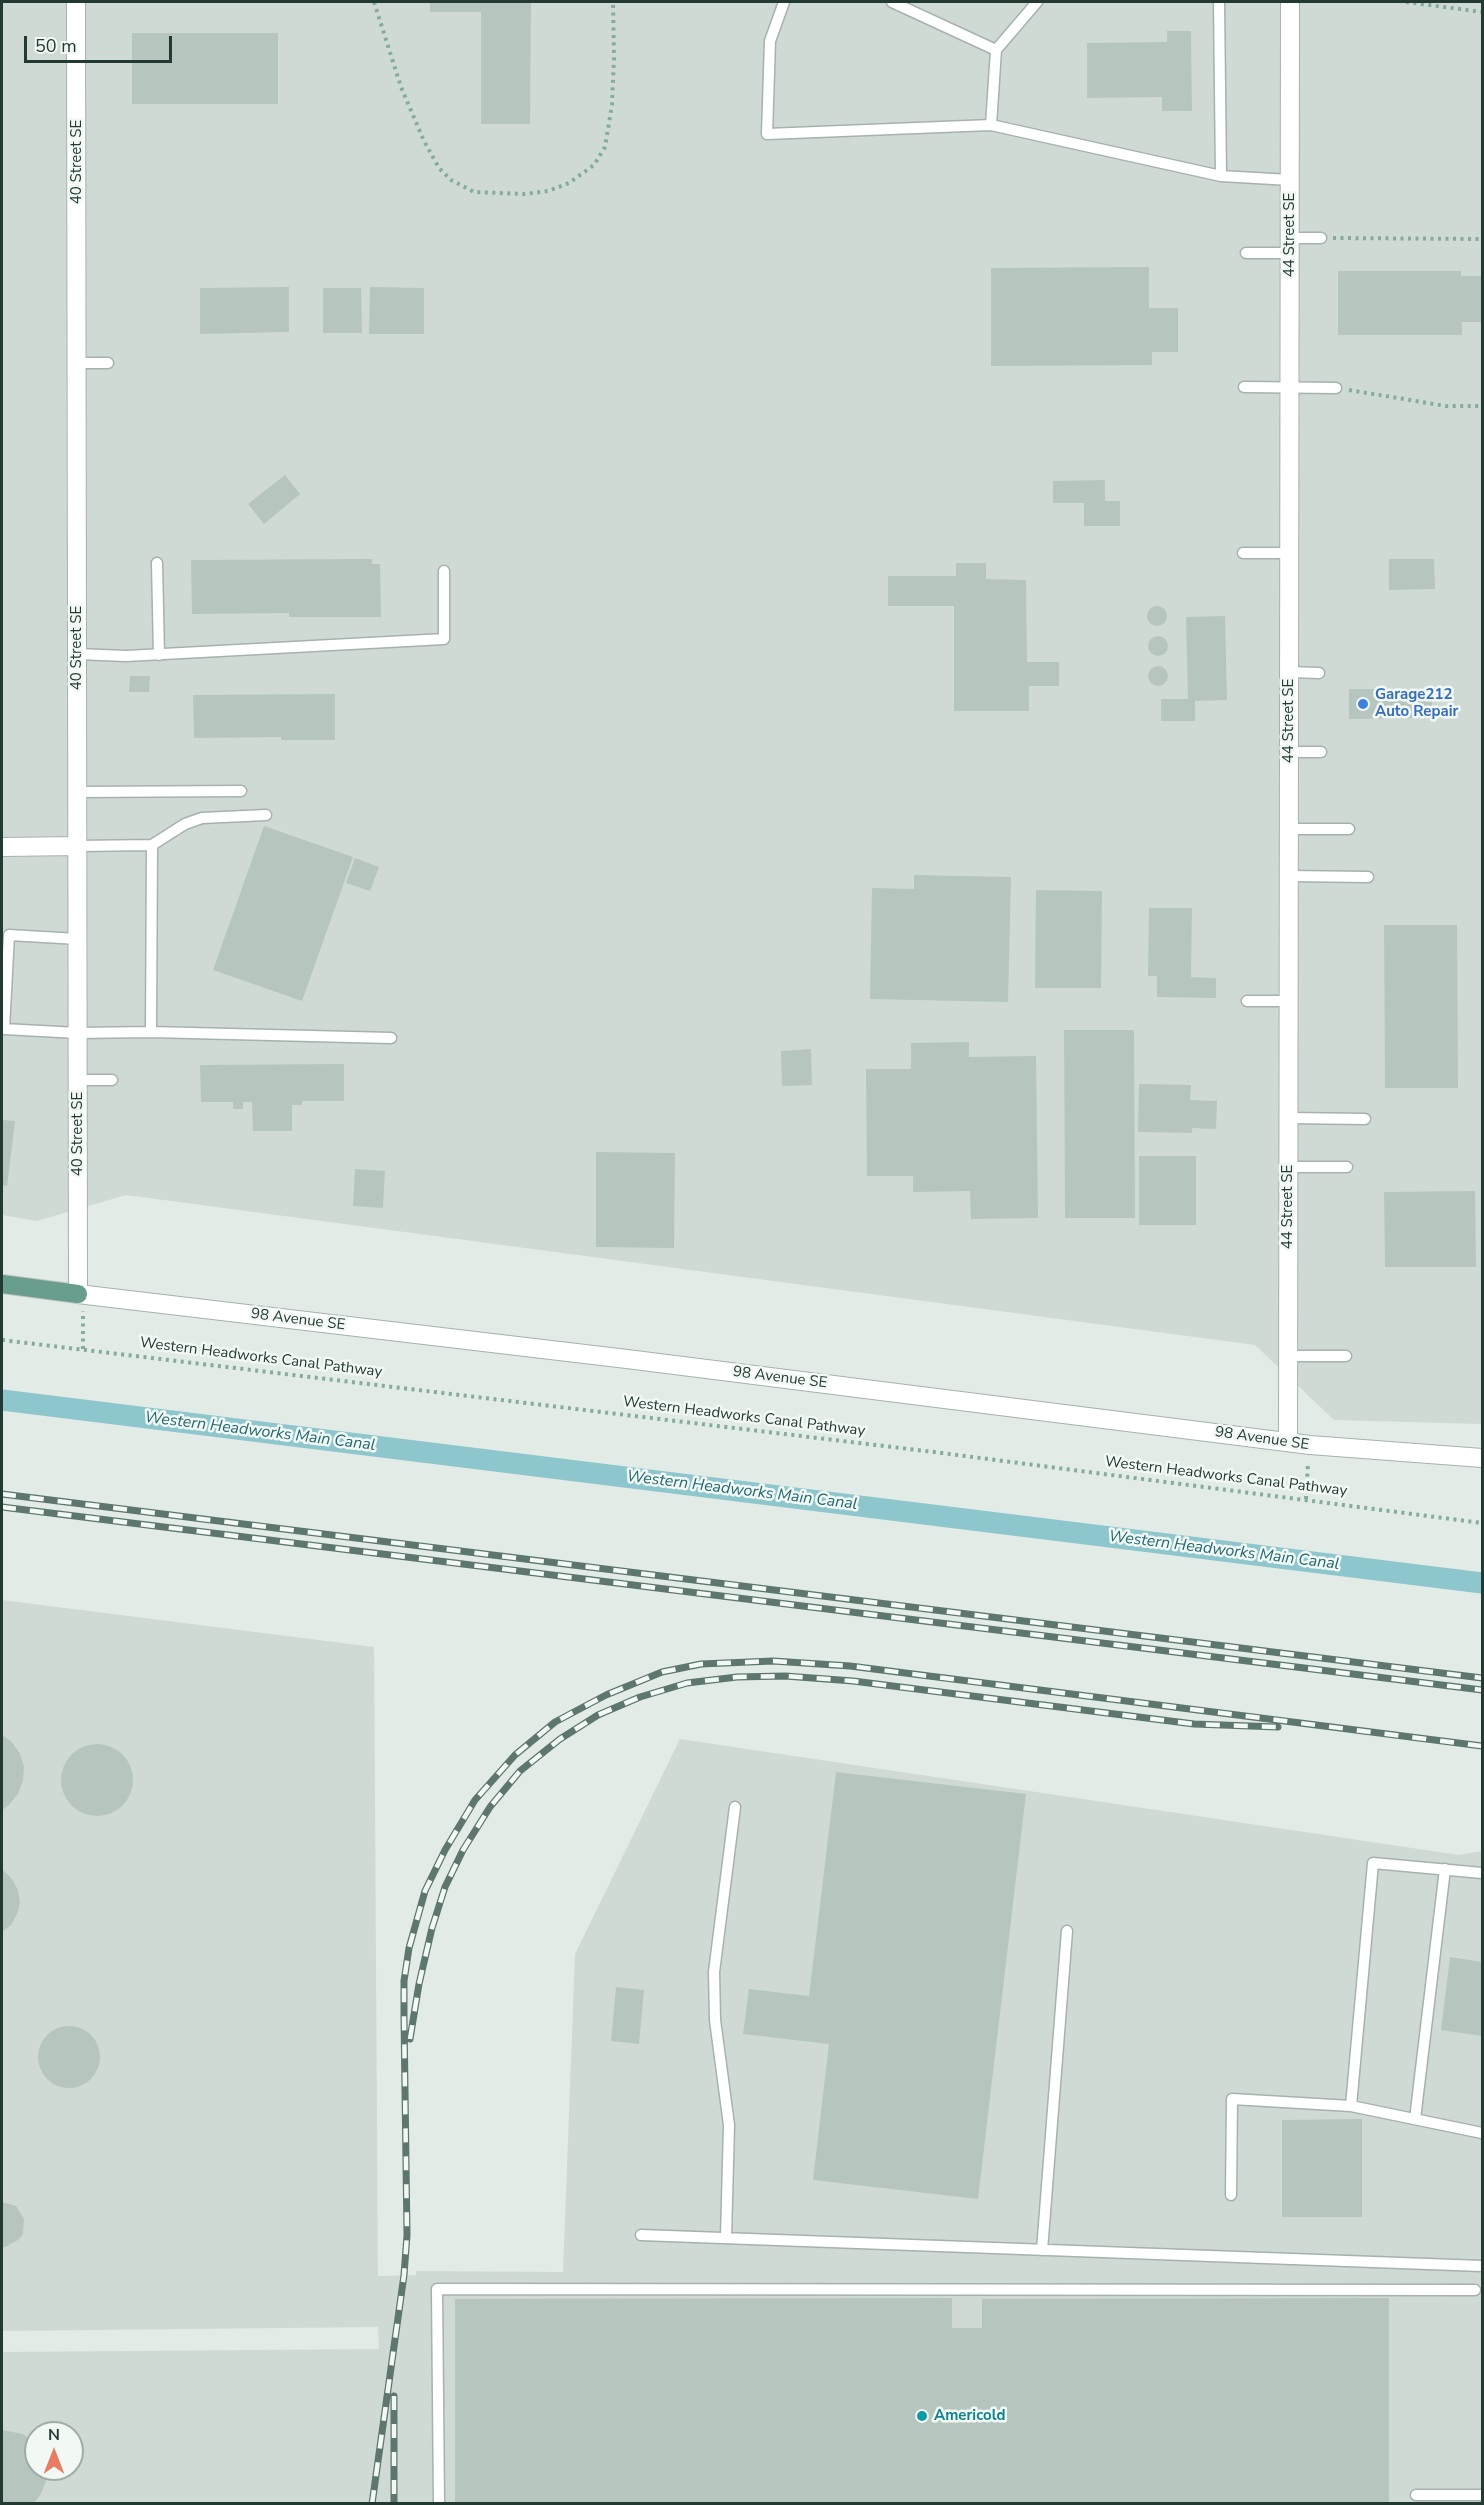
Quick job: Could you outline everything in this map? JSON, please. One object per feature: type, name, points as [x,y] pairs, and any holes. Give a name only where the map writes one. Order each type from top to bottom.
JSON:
[{"type":"main road","points":[[2,1284],[78,1294]]},
{"type":"street","name":"40 Street SE","points":[[76,2],[78,1294]]},
{"type":"street","name":"44 Street SE","points":[[1288,1441],[1290,2]]},
{"type":"street","points":[[2,847],[78,846]]},
{"type":"street","name":"98 Avenue SE","points":[[78,1294],[1310,1445],[1482,1458]]},
{"type":"lane","points":[[784,2],[770,41],[767,134],[991,125],[1221,176],[1290,180]]},
{"type":"lane","points":[[892,2],[996,50]]},
{"type":"lane","points":[[991,125],[996,50],[1037,2]]},
{"type":"lane","points":[[1219,2],[1221,176]]},
{"type":"lane","points":[[1246,253],[1321,238]]},
{"type":"lane","points":[[77,363],[108,363]]},
{"type":"lane","points":[[1244,387],[1336,388]]},
{"type":"lane","points":[[1243,553],[1289,553]]},
{"type":"lane","points":[[157,563],[159,655]]},
{"type":"lane","points":[[77,654],[159,655],[444,639],[444,571]]},
{"type":"lane","points":[[1289,672],[1319,673]]},
{"type":"lane","points":[[1289,752],[1321,752]]},
{"type":"lane","points":[[78,792],[241,791]]},
{"type":"lane","points":[[78,846],[152,845],[185,824],[202,818],[266,815]]},
{"type":"lane","points":[[1289,829],[1349,829]]},
{"type":"lane","points":[[151,1032],[152,845]]},
{"type":"lane","points":[[1289,876],[1368,877]]},
{"type":"lane","points":[[78,939],[9,935],[4,1029],[78,1033],[151,1032],[391,1038]]},
{"type":"lane","points":[[1246,1001],[1288,1001]]},
{"type":"lane","points":[[78,1080],[112,1080]]},
{"type":"lane","points":[[1288,1119],[1365,1119]]},
{"type":"lane","points":[[1288,1167],[1347,1167]]},
{"type":"lane","points":[[1288,1356],[1346,1356]]},
{"type":"lane","points":[[726,2238],[729,2125],[715,2020],[714,1972],[735,1807]]},
{"type":"lane","points":[[1351,2106],[1373,1863],[1482,1873]]},
{"type":"lane","points":[[1415,2119],[1445,1869]]},
{"type":"lane","points":[[1042,2250],[1067,1931]]},
{"type":"lane","points":[[1231,2195],[1232,2099],[1351,2106],[1482,2133]]},
{"type":"lane","points":[[641,2235],[1482,2266]]},
{"type":"lane","points":[[439,2504],[437,2289],[1475,2290]]},
{"type":"lane","points":[[1416,2495],[1482,2495]]},
{"type":"path","points":[[374,2],[401,87],[424,141],[440,168],[451,180],[474,192],[525,194],[548,191],[569,183],[594,165],[605,147],[612,105],[613,2]]},
{"type":"path","points":[[1406,2],[1482,12]]},
{"type":"path","points":[[1321,238],[1482,239]]},
{"type":"path","points":[[1336,388],[1446,406],[1482,406]]},
{"type":"path","points":[[78,1294],[85,1316],[83,1349]]},
{"type":"path","name":"Western Headworks Canal Pathway","points":[[2,1340],[1306,1498],[1482,1523]]},
{"type":"path","points":[[1306,1498],[1310,1445]]},
{"type":"shaded area","points":[[2,2],[1482,2],[1482,1424],[1334,1420],[1255,1345],[126,1195],[37,1221],[2,1215]]},
{"type":"shaded area","points":[[2,1600],[374,1647],[378,2276],[416,2275],[416,2271],[563,2272],[575,1954],[680,1739],[1459,1855],[1482,1851],[1482,2503],[2,2503],[2,2352],[379,2349],[378,2327],[2,2331]]},
{"type":"building","points":[[430,2],[531,2],[530,124],[481,124],[481,12],[430,12]]},
{"type":"building","points":[[1167,31],[1191,31],[1192,111],[1162,111],[1162,97],[1087,98],[1087,43],[1167,42]]},
{"type":"building","points":[[132,33],[278,33],[278,104],[132,104]]},
{"type":"building","points":[[1149,267],[1149,308],[1178,308],[1178,352],[1152,352],[1152,365],[991,366],[991,268]]},
{"type":"building","points":[[1338,271],[1461,271],[1461,276],[1482,276],[1482,322],[1462,322],[1462,335],[1338,335]]},
{"type":"building","points":[[289,287],[289,332],[200,334],[200,288]]},
{"type":"building","points":[[370,287],[424,288],[424,334],[369,334]]},
{"type":"building","points":[[323,288],[361,288],[362,333],[323,333]]},
{"type":"building","points":[[285,475],[300,494],[264,524],[248,504]]},
{"type":"building","points":[[1105,480],[1105,501],[1120,501],[1120,526],[1084,526],[1084,503],[1053,503],[1053,481]]},
{"type":"building","points":[[372,559],[372,564],[380,564],[381,617],[289,617],[289,613],[192,614],[191,560]]},
{"type":"building","points":[[1389,559],[1434,559],[1435,589],[1389,590]]},
{"type":"building","points":[[956,563],[986,563],[986,579],[1026,580],[1027,662],[1059,662],[1059,686],[1029,686],[1029,711],[954,711],[954,606],[888,606],[888,576],[956,576]]},
{"type":"building","points":[[1153,606],[1161,606],[1167,612],[1167,620],[1161,626],[1153,626],[1147,620],[1147,612]]},
{"type":"building","points":[[1225,616],[1227,700],[1195,701],[1195,721],[1161,721],[1161,699],[1188,699],[1186,617]]},
{"type":"building","points":[[1154,636],[1162,636],[1168,642],[1168,650],[1162,656],[1154,656],[1148,650],[1148,642]]},
{"type":"building","points":[[1154,666],[1162,666],[1168,672],[1168,680],[1162,686],[1154,686],[1148,680],[1148,672]]},
{"type":"building","points":[[130,676],[150,676],[149,692],[129,692]]},
{"type":"building","points":[[1349,689],[1432,689],[1432,718],[1349,719]]},
{"type":"building","points":[[335,694],[335,740],[281,740],[281,737],[194,738],[193,695]]},
{"type":"building","points":[[264,826],[353,857],[302,1001],[213,970]]},
{"type":"building","points":[[355,858],[379,867],[370,891],[346,883]]},
{"type":"building","points":[[914,875],[1011,877],[1008,1002],[870,999],[872,888],[914,889]]},
{"type":"building","points":[[1036,890],[1102,891],[1101,988],[1035,988]]},
{"type":"building","points":[[1149,908],[1192,908],[1191,977],[1216,978],[1216,998],[1157,997],[1157,976],[1148,976]]},
{"type":"building","points":[[1384,925],[1457,925],[1458,1088],[1385,1088]]},
{"type":"building","points":[[1064,1030],[1134,1030],[1135,1218],[1065,1218]]},
{"type":"building","points":[[969,1042],[969,1057],[1036,1056],[1038,1218],[971,1219],[970,1191],[913,1192],[913,1176],[867,1176],[866,1069],[911,1069],[911,1043]]},
{"type":"building","points":[[811,1049],[812,1085],[782,1086],[781,1051]]},
{"type":"building","points":[[344,1064],[344,1101],[302,1101],[302,1105],[292,1105],[292,1131],[253,1131],[252,1102],[243,1102],[243,1109],[233,1109],[233,1102],[201,1102],[200,1065]]},
{"type":"building","points":[[1139,1084],[1191,1085],[1190,1100],[1217,1101],[1216,1129],[1192,1128],[1192,1133],[1138,1132]]},
{"type":"building","points":[[2,1120],[15,1121],[7,1186],[2,1185]]},
{"type":"building","points":[[596,1152],[675,1153],[674,1248],[596,1247]]},
{"type":"building","points":[[1139,1156],[1196,1156],[1196,1225],[1139,1225]]},
{"type":"building","points":[[355,1169],[385,1171],[383,1208],[353,1206]]},
{"type":"building","points":[[1475,1191],[1476,1267],[1385,1267],[1384,1192]]},
{"type":"building","points":[[2,1735],[12,1742],[20,1754],[24,1767],[23,1781],[18,1794],[2,1810]]},
{"type":"building","points":[[97,1744],[111,1747],[123,1754],[130,1766],[133,1780],[130,1794],[123,1806],[111,1813],[97,1816],[83,1813],[71,1806],[64,1794],[61,1780],[64,1766],[71,1754],[83,1747]]},
{"type":"building","points":[[836,1772],[1026,1794],[978,2199],[813,2180],[829,2044],[743,2034],[749,1989],[809,1996]]},
{"type":"building","points":[[2,1869],[12,1879],[18,1890],[20,1902],[11,1925],[2,1932]]},
{"type":"building","points":[[1450,1957],[1482,1962],[1482,2036],[1441,2030]]},
{"type":"building","points":[[616,1987],[644,1990],[639,2044],[611,2041]]},
{"type":"building","points":[[69,2026],[81,2028],[91,2035],[98,2045],[100,2057],[98,2069],[91,2079],[81,2086],[69,2088],[57,2086],[47,2079],[40,2069],[38,2057],[40,2045],[47,2035],[57,2028]]},
{"type":"building","points":[[1362,2119],[1362,2217],[1282,2217],[1282,2120]]},
{"type":"building","points":[[2,2202],[16,2206],[24,2219],[23,2234],[18,2240],[5,2247],[2,2247]]},
{"type":"building","name":"Americold","points":[[952,2298],[952,2328],[982,2328],[982,2299],[1389,2298],[1389,2504],[455,2504],[455,2299]]},
{"type":"building","points":[[2,2430],[24,2435],[24,2481],[46,2481],[41,2494],[33,2504],[2,2504]]},
{"type":"waterway","name":"Western Headworks Main Canal","points":[[2,1400],[1482,1583]]},
{"type":"railway","points":[[2,1494],[1482,1678]]},
{"type":"railway","points":[[2,1507],[1482,1690]]},
{"type":"railway","points":[[372,2504],[404,2275],[407,2235],[404,1981],[409,1948],[425,1891],[445,1850],[475,1800],[515,1755],[555,1722],[606,1695],[662,1672],[701,1664],[773,1661],[850,1666],[1482,1746]]},
{"type":"railway","points":[[410,2039],[419,1984],[432,1928],[445,1887],[463,1850],[490,1807],[520,1771],[560,1739],[598,1715],[640,1697],[687,1683],[737,1677],[785,1676],[853,1681],[1194,1724],[1278,1727]]},
{"type":"railway","points":[[394,2396],[394,2504]]},
{"type":"place","name":"Garage212 Auto Repair","points":[[1363,704]]},
{"type":"place","name":"Americold","points":[[922,2416]]}]
